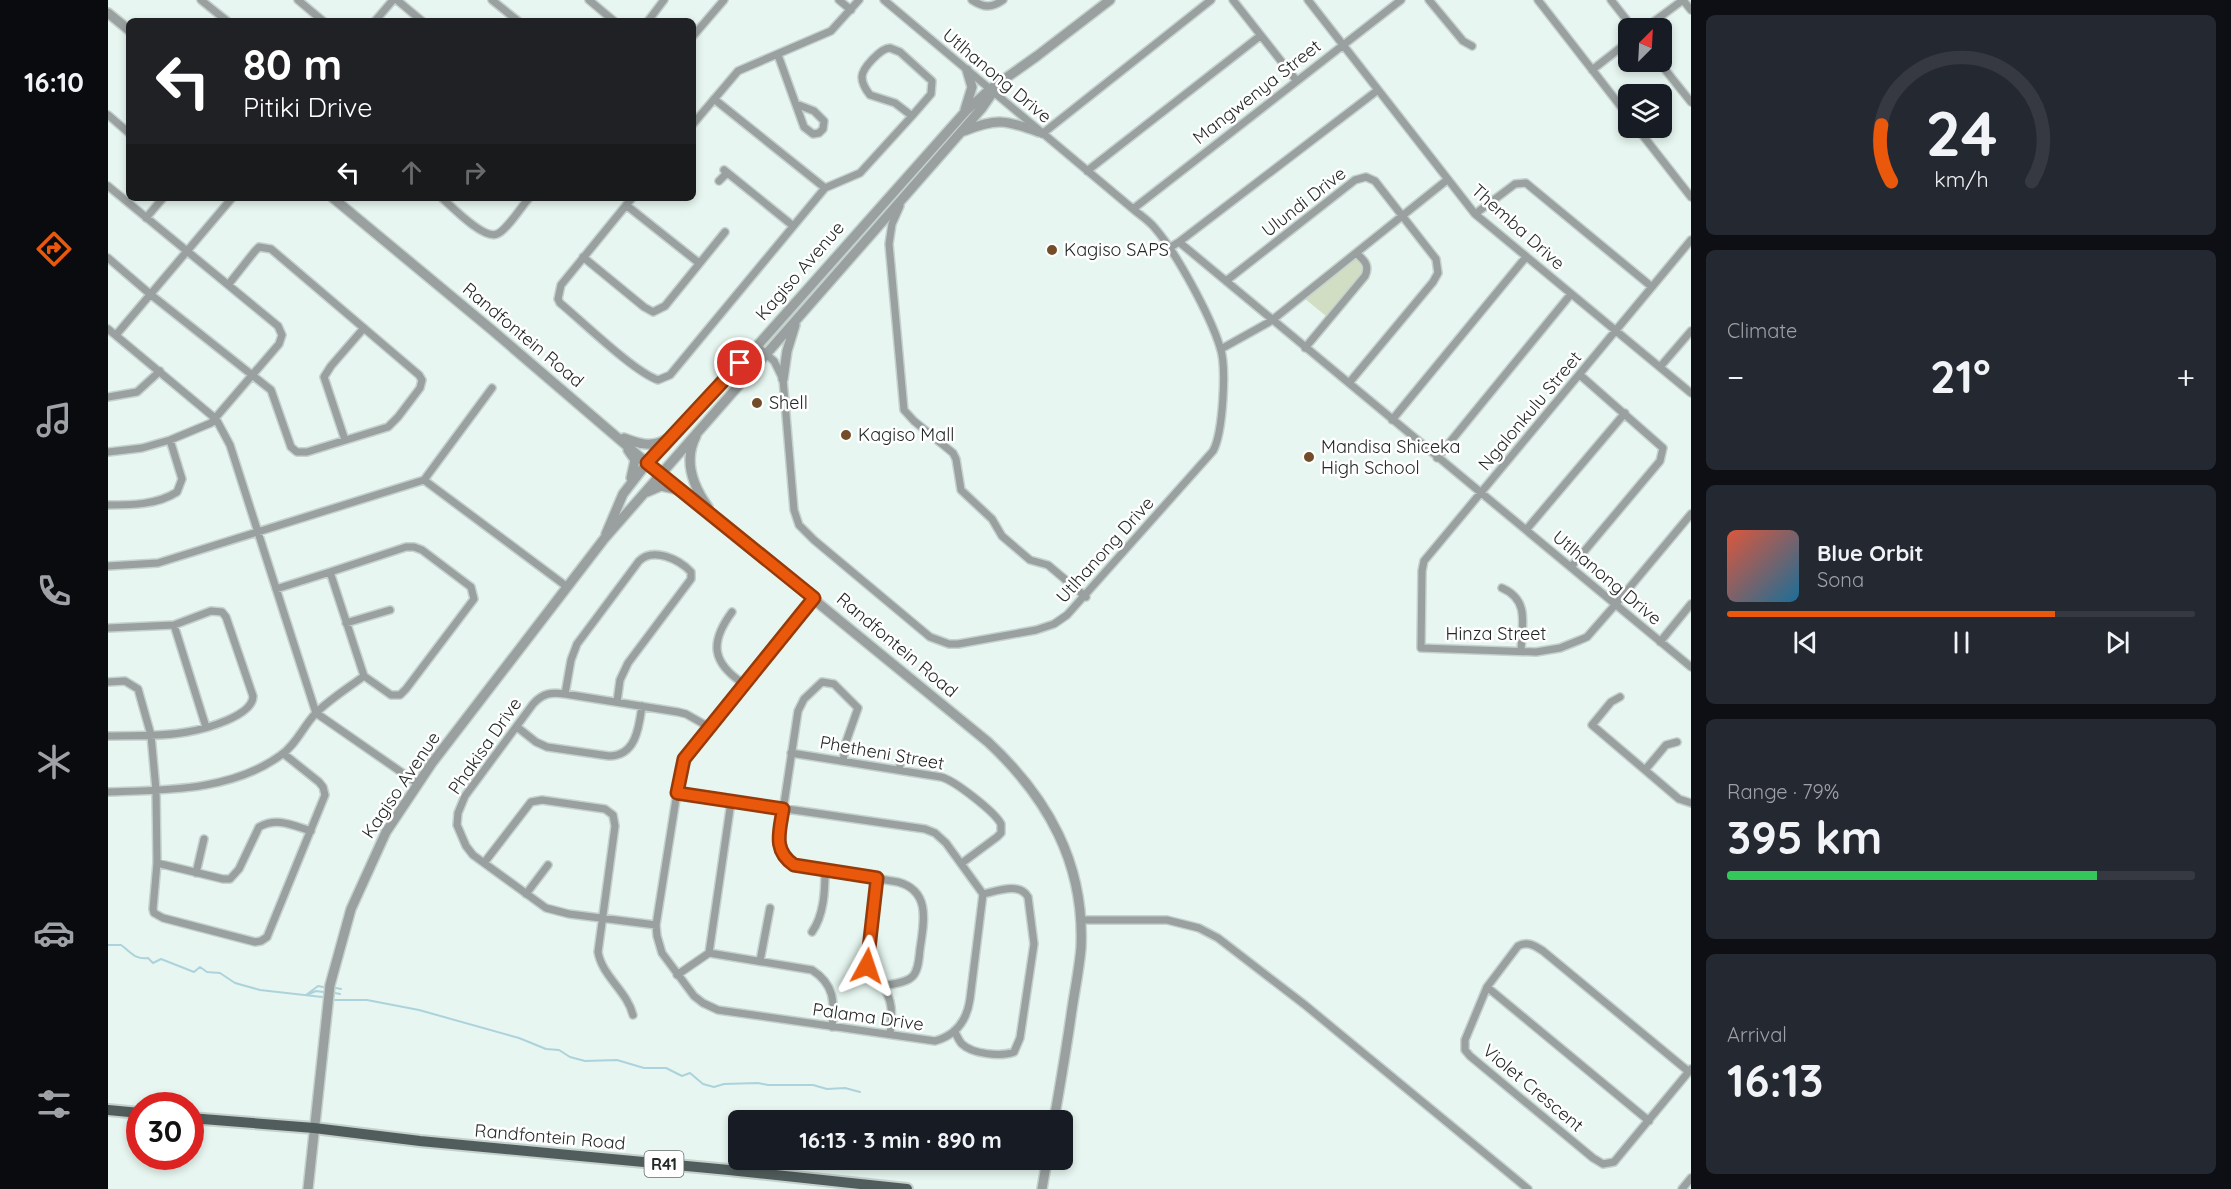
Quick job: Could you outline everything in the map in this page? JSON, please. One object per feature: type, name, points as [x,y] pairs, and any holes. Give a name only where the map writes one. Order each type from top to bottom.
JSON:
[{"type":"main road","points":[[108,1110],[126,1112]]},
{"type":"main road","name":"Randfontein Road","points":[[204,1119],[718,1168],[907,1189]]},
{"type":"street","points":[[201,0],[222,18]]},
{"type":"street","points":[[298,0],[319,18]]},
{"type":"street","points":[[378,18],[395,0],[418,18]]},
{"type":"street","points":[[492,0],[514,18]]},
{"type":"street","points":[[589,0],[610,18]]},
{"type":"street","points":[[650,18],[664,0]]},
{"type":"street","points":[[696,33],[724,0]]},
{"type":"street","points":[[839,0],[851,10]]},
{"type":"street","points":[[696,120],[738,71],[831,31],[859,0]]},
{"type":"street","name":"Utlhanong Drive","points":[[757,346],[777,365],[783,379],[794,510],[799,525],[930,637],[949,644],[1036,630],[1060,621],[1086,597],[1213,451],[1217,443],[1222,406],[1221,349],[1200,303],[1169,248],[1152,225],[1040,133],[993,89],[884,0]]},
{"type":"street","points":[[972,0],[988,7],[995,6],[1003,0]]},
{"type":"street","points":[[993,89],[1110,0]]},
{"type":"street","points":[[961,132],[986,123],[1001,121],[1012,122],[1040,133],[1211,0]]},
{"type":"street","points":[[1233,0],[1296,81]]},
{"type":"street","name":"Themba Drive","points":[[1308,0],[1475,214],[1691,393]]},
{"type":"street","name":"Mangwenya Street","points":[[1133,209],[1342,43],[1401,0]]},
{"type":"street","points":[[1429,0],[1463,41],[1472,46]]},
{"type":"street","points":[[1538,0],[1618,103]]},
{"type":"street","points":[[1611,0],[1626,18]]},
{"type":"street","points":[[1659,18],[1683,0],[1691,10]]},
{"type":"street","points":[[108,13],[126,28]]},
{"type":"street","points":[[1087,171],[1260,36]]},
{"type":"street","points":[[629,201],[561,285],[557,295],[560,303],[647,375],[658,380],[670,375],[825,188],[860,174],[912,116],[931,94],[932,81],[895,49],[883,49],[863,72],[865,88],[870,95],[892,102],[912,116]]},
{"type":"street","points":[[1592,69],[1618,49]]},
{"type":"street","points":[[778,55],[796,104],[807,130],[817,134],[824,129],[825,121],[819,113],[796,104]]},
{"type":"street","points":[[965,112],[972,87],[967,70]]},
{"type":"street","points":[[1667,72],[1691,102]]},
{"type":"street","name":"Kagiso Avenue","points":[[604,539],[623,494],[647,463],[757,346],[965,112],[993,89]]},
{"type":"street","name":"Kagiso Avenue","points":[[308,1189],[330,985],[351,909],[366,871],[386,832],[417,783],[604,539],[961,132],[993,89]]},
{"type":"street","points":[[1169,248],[1378,90]]},
{"type":"street","points":[[714,99],[825,188]]},
{"type":"street","points":[[108,115],[126,130]]},
{"type":"street","points":[[1645,138],[1691,197]]},
{"type":"street","points":[[719,182],[725,171],[792,225]]},
{"type":"street","name":"Ulundi Drive","points":[[1226,281],[1361,178],[1366,177],[1375,181],[1401,217],[1431,252],[1438,266],[1438,273],[1349,383]]},
{"type":"street","points":[[1221,349],[1271,321],[1447,180]]},
{"type":"street","points":[[1475,214],[1515,184],[1526,183],[1652,287]]},
{"type":"street","points":[[108,186],[282,330],[282,340],[216,419],[196,431],[170,440],[133,450],[108,452]]},
{"type":"street","points":[[905,194],[892,224],[889,250],[904,410],[955,456],[961,490],[992,519],[1002,536],[1030,560],[1048,565],[1086,597]]},
{"type":"street","points":[[146,218],[160,201]]},
{"type":"street","points":[[116,335],[230,201]]},
{"type":"street","name":"Randfontein Road","points":[[337,201],[618,436],[647,463],[988,742],[1023,778],[1045,808],[1059,834],[1075,884],[1080,920],[1081,950],[1056,1110]]},
{"type":"street","points":[[445,201],[471,224],[491,235],[500,232],[526,201]]},
{"type":"street","points":[[626,205],[699,263]]},
{"type":"street","points":[[583,257],[653,312],[664,306],[725,232]]},
{"type":"street","name":"Ngalonkulu Street","points":[[1421,648],[1424,561],[1691,240]]},
{"type":"street","name":"Utlhanong Drive","points":[[1179,242],[1271,321],[1691,667]]},
{"type":"street","points":[[108,258],[253,376],[274,396],[293,450],[307,452],[393,424],[422,383],[419,375],[266,247],[259,247],[255,251],[228,285]]},
{"type":"street","points":[[1305,348],[1365,276],[1366,263],[1356,253]]},
{"type":"street","points":[[1392,420],[1526,257]]},
{"type":"street","points":[[1437,458],[1571,294]]},
{"type":"street","points":[[783,379],[789,344],[798,317]]},
{"type":"street","points":[[345,440],[324,377],[364,328]]},
{"type":"street","points":[[108,329],[216,419],[230,445],[316,713],[417,783]]},
{"type":"street","points":[[1660,367],[1691,331]]},
{"type":"street","points":[[108,397],[137,392],[160,371]]},
{"type":"street","points":[[1571,567],[1662,456],[1663,448],[1580,375]]},
{"type":"street","points":[[108,566],[158,563],[424,480],[492,388]]},
{"type":"street","points":[[1526,530],[1625,413]]},
{"type":"street","points":[[702,426],[691,452],[691,471],[698,492],[715,517]]},
{"type":"street","points":[[618,436],[637,443],[652,445],[674,433]]},
{"type":"street","points":[[618,436],[631,454],[635,465],[633,476],[623,494]]},
{"type":"street","points":[[108,505],[141,504],[162,499],[177,492],[182,479],[170,440]]},
{"type":"street","points":[[424,480],[566,586]]},
{"type":"street","points":[[641,495],[661,486],[682,490]]},
{"type":"street","name":"Hinza Street","points":[[1421,648],[1549,651],[1587,637],[1691,514]]},
{"type":"street","points":[[276,589],[406,547],[414,547],[422,550],[463,580],[473,591],[474,599],[412,683],[400,694],[391,695],[364,676],[330,572]]},
{"type":"street","points":[[565,694],[576,644],[639,561],[647,555],[655,554],[683,565],[691,572],[691,579],[628,663],[620,680],[617,702]]},
{"type":"street","points":[[1502,588],[1513,592],[1521,603],[1521,651]]},
{"type":"street","name":"Palama Drive","points":[[814,598],[684,759],[656,925],[662,953],[694,996],[711,1008],[935,1041],[955,1032]]},
{"type":"street","points":[[1660,642],[1691,604]]},
{"type":"street","points":[[346,623],[390,610]]},
{"type":"street","points":[[108,628],[174,625],[211,611],[222,612],[226,617],[253,700],[243,712],[188,732],[108,736]]},
{"type":"street","points":[[732,612],[719,631],[719,660],[729,674],[744,684]]},
{"type":"street","points":[[174,625],[206,727]]},
{"type":"street","points":[[108,792],[193,788],[262,766],[284,754],[316,713],[364,676]]},
{"type":"street","points":[[108,682],[125,681],[138,689],[151,735],[156,790],[157,863],[153,909],[158,916],[255,942],[261,941],[269,933],[324,799],[325,791],[319,782],[284,754]]},
{"type":"street","points":[[843,761],[846,742],[858,708],[830,683],[822,682],[799,706],[778,844],[786,859],[794,865],[898,882],[909,886],[923,905],[925,918],[918,965],[914,975],[909,980],[882,986]]},
{"type":"street","name":"Phakisa Drive","points":[[656,925],[555,912],[473,855],[460,836],[457,825],[458,813],[465,796],[542,695],[553,692],[686,714],[709,727]]},
{"type":"street","points":[[1620,697],[1611,702],[1592,725],[1679,799],[1691,803]]},
{"type":"street","points":[[517,727],[536,742],[547,747],[614,756],[623,753],[638,734],[642,706]]},
{"type":"street","points":[[1645,770],[1666,745],[1677,741]]},
{"type":"street","name":"Phetheni Street","points":[[791,753],[899,770],[951,781],[1001,824],[1000,833],[962,863]]},
{"type":"street","points":[[899,770],[902,757]]},
{"type":"street","points":[[677,793],[930,831],[940,837],[962,863],[983,894],[968,1013],[955,1032],[961,1043],[968,1048],[999,1054],[1014,1052],[1020,1038],[1034,944],[1028,897],[1018,888],[983,894]]},
{"type":"street","points":[[484,863],[531,802],[542,800],[605,809],[614,815],[615,826],[598,956],[629,1002],[633,1015]]},
{"type":"street","points":[[709,953],[731,802]]},
{"type":"street","points":[[157,863],[223,879],[234,877],[257,828],[265,823],[280,821],[311,831]]},
{"type":"street","points":[[195,873],[204,839]]},
{"type":"street","points":[[526,894],[548,865]]},
{"type":"street","points":[[812,932],[819,922],[825,888],[825,871]]},
{"type":"street","points":[[877,878],[866,960],[868,971],[882,986],[892,1007],[890,1034]]},
{"type":"street","points":[[760,961],[770,908]]},
{"type":"street","points":[[1080,920],[1167,920],[1199,928],[1218,938],[1305,1005],[1528,1189]]},
{"type":"street","name":"Violet Crescent","points":[[1523,943],[1536,946],[1690,1070],[1614,1162],[1607,1164],[1593,1158],[1465,1050],[1465,1040],[1487,987],[1518,946],[1523,943]]},
{"type":"street","points":[[678,975],[709,953],[805,968],[816,972],[832,995],[834,1009],[832,1027]]},
{"type":"street","points":[[1487,987],[1649,1121]]},
{"type":"street","points":[[1042,1189],[1045,1170]]},
{"type":"street","points":[[1682,1189],[1691,1178]]},
{"type":"green space","points":[[1354,257],[1363,265],[1362,274],[1326,316],[1304,298]]},
{"type":"waterway","points":[[108,945],[121,945],[136,957],[148,958],[153,963],[161,959],[194,972],[200,967],[207,972],[220,973],[235,983],[260,990],[322,997]]},
{"type":"waterway","points":[[306,995],[318,986],[323,987]]},
{"type":"waterway","points":[[336,988],[341,989]]},
{"type":"waterway","points":[[309,994],[316,991],[323,992]]},
{"type":"waterway","points":[[335,993],[340,994]]},
{"type":"waterway","points":[[335,1000],[367,1000],[419,1010],[519,1038],[546,1049],[559,1050],[570,1057],[585,1061],[617,1060],[644,1068],[666,1068],[682,1076],[690,1073],[703,1084],[714,1087],[724,1084],[758,1083],[813,1085],[827,1089],[845,1088],[860,1092]]},
{"type":"place","name":"Kagiso SAPS","points":[[1052,250]]},
{"type":"place","name":"Shell","points":[[757,403]]},
{"type":"place","name":"Kagiso Mall","points":[[846,435]]},
{"type":"place","name":"Mandisa Shiceka High School","points":[[1309,457]]},
{"type":"route","points":[[740,363],[647,463],[814,598],[684,759],[677,793],[783,809],[778,844],[782,854],[789,862],[825,871],[877,878],[867,966]]}]
